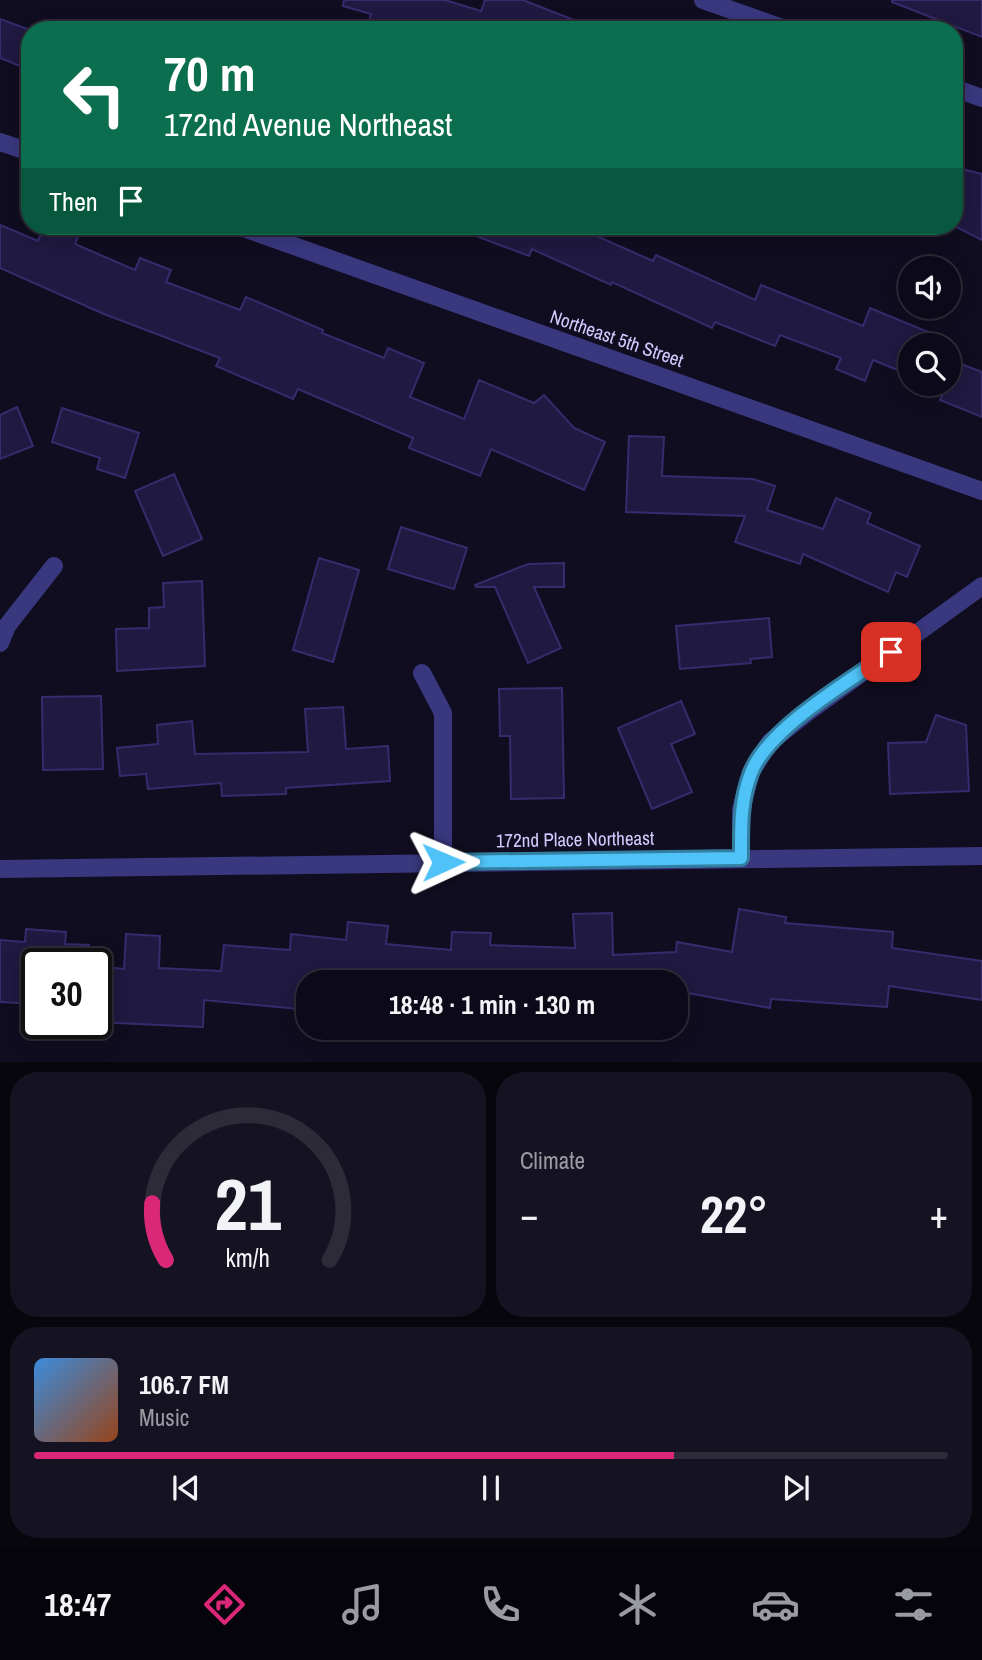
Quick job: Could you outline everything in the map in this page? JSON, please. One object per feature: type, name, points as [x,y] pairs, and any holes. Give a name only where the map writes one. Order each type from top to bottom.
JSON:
[{"type":"street","points":[[703,0],[762,21]]},
{"type":"street","points":[[963,91],[982,98]]},
{"type":"street","points":[[0,142],[21,149]]},
{"type":"street","name":"Northeast 5th Street","points":[[263,235],[982,491]]},
{"type":"street","points":[[0,643],[7,626],[54,566]]},
{"type":"street","points":[[741,858],[741,809],[751,772],[770,742],[807,712],[982,586]]},
{"type":"street","points":[[422,673],[443,713],[443,862]]},
{"type":"street","name":"172nd Place Northeast","points":[[0,869],[982,856]]},
{"type":"building","points":[[344,0],[445,0],[481,11],[485,0],[523,0],[576,21],[369,21],[371,14],[343,6]]},
{"type":"building","points":[[982,0],[982,37],[963,30],[963,21],[941,21],[892,2]]},
{"type":"building","points":[[0,19],[21,27],[21,66],[0,58]]},
{"type":"building","points":[[963,169],[982,174],[982,240],[963,230]]},
{"type":"building","points":[[0,225],[38,241],[41,235],[79,235],[75,244],[135,270],[140,258],[171,270],[166,282],[240,310],[246,297],[323,330],[322,333],[384,358],[388,348],[424,363],[410,397],[464,419],[479,380],[534,403],[544,395],[574,428],[605,442],[584,490],[491,449],[480,476],[409,448],[413,438],[298,389],[293,399],[216,366],[220,358],[104,314],[0,268]]},
{"type":"building","points":[[474,235],[594,235],[653,261],[656,255],[755,300],[761,285],[863,326],[870,308],[931,333],[898,333],[898,370],[873,360],[865,381],[836,369],[841,358],[780,335],[775,346],[715,322],[712,328],[532,249],[529,256]]},
{"type":"building","points":[[961,364],[982,372],[982,417],[940,400],[942,396],[961,396]]},
{"type":"building","points":[[17,407],[33,446],[0,459],[0,415]]},
{"type":"building","points":[[62,408],[139,433],[125,478],[97,469],[100,458],[52,442]]},
{"type":"building","points":[[629,436],[664,437],[662,476],[753,479],[775,486],[767,510],[823,529],[836,498],[871,513],[867,523],[920,546],[907,577],[896,572],[888,592],[803,554],[800,564],[735,542],[745,516],[626,512]]},
{"type":"building","points":[[174,474],[202,539],[163,556],[135,491]]},
{"type":"building","points":[[401,527],[467,548],[454,589],[388,569]]},
{"type":"building","points":[[319,558],[359,570],[333,662],[293,650]]},
{"type":"building","points":[[564,563],[564,587],[534,587],[561,648],[528,663],[495,587],[475,585],[528,564]]},
{"type":"building","points":[[202,581],[205,666],[117,671],[116,629],[149,628],[149,608],[164,607],[163,583]]},
{"type":"building","points":[[769,618],[772,657],[750,659],[751,663],[680,669],[676,626]]},
{"type":"building","points":[[562,688],[564,798],[511,799],[510,736],[500,736],[499,689]]},
{"type":"building","points":[[101,696],[103,769],[43,770],[42,697]]},
{"type":"building","points":[[681,701],[695,734],[671,744],[692,792],[652,809],[618,728]]},
{"type":"building","points":[[343,707],[346,749],[388,746],[390,781],[286,788],[286,794],[222,796],[221,783],[148,789],[146,774],[120,776],[117,748],[158,744],[157,725],[192,721],[195,754],[308,752],[305,709]]},
{"type":"building","points":[[936,715],[966,725],[969,791],[890,794],[888,743],[926,742]]},
{"type":"building","points":[[739,909],[786,917],[785,923],[893,932],[892,948],[982,961],[982,1000],[889,986],[887,1007],[771,999],[770,1008],[688,993],[688,970],[296,970],[296,1009],[204,1000],[203,1027],[112,1023],[112,968],[124,969],[126,934],[160,936],[159,968],[221,971],[224,945],[290,950],[291,934],[346,940],[348,922],[388,926],[386,944],[451,950],[452,932],[491,933],[490,945],[575,948],[573,914],[612,913],[613,955],[676,952],[677,942],[732,952]]},
{"type":"building","points":[[26,929],[66,932],[65,944],[89,945],[89,948],[21,948],[21,1003],[0,1002],[0,940],[25,942]]},
{"type":"route","points":[[443,862],[741,858],[741,809],[751,772],[770,742],[891,652]]}]
